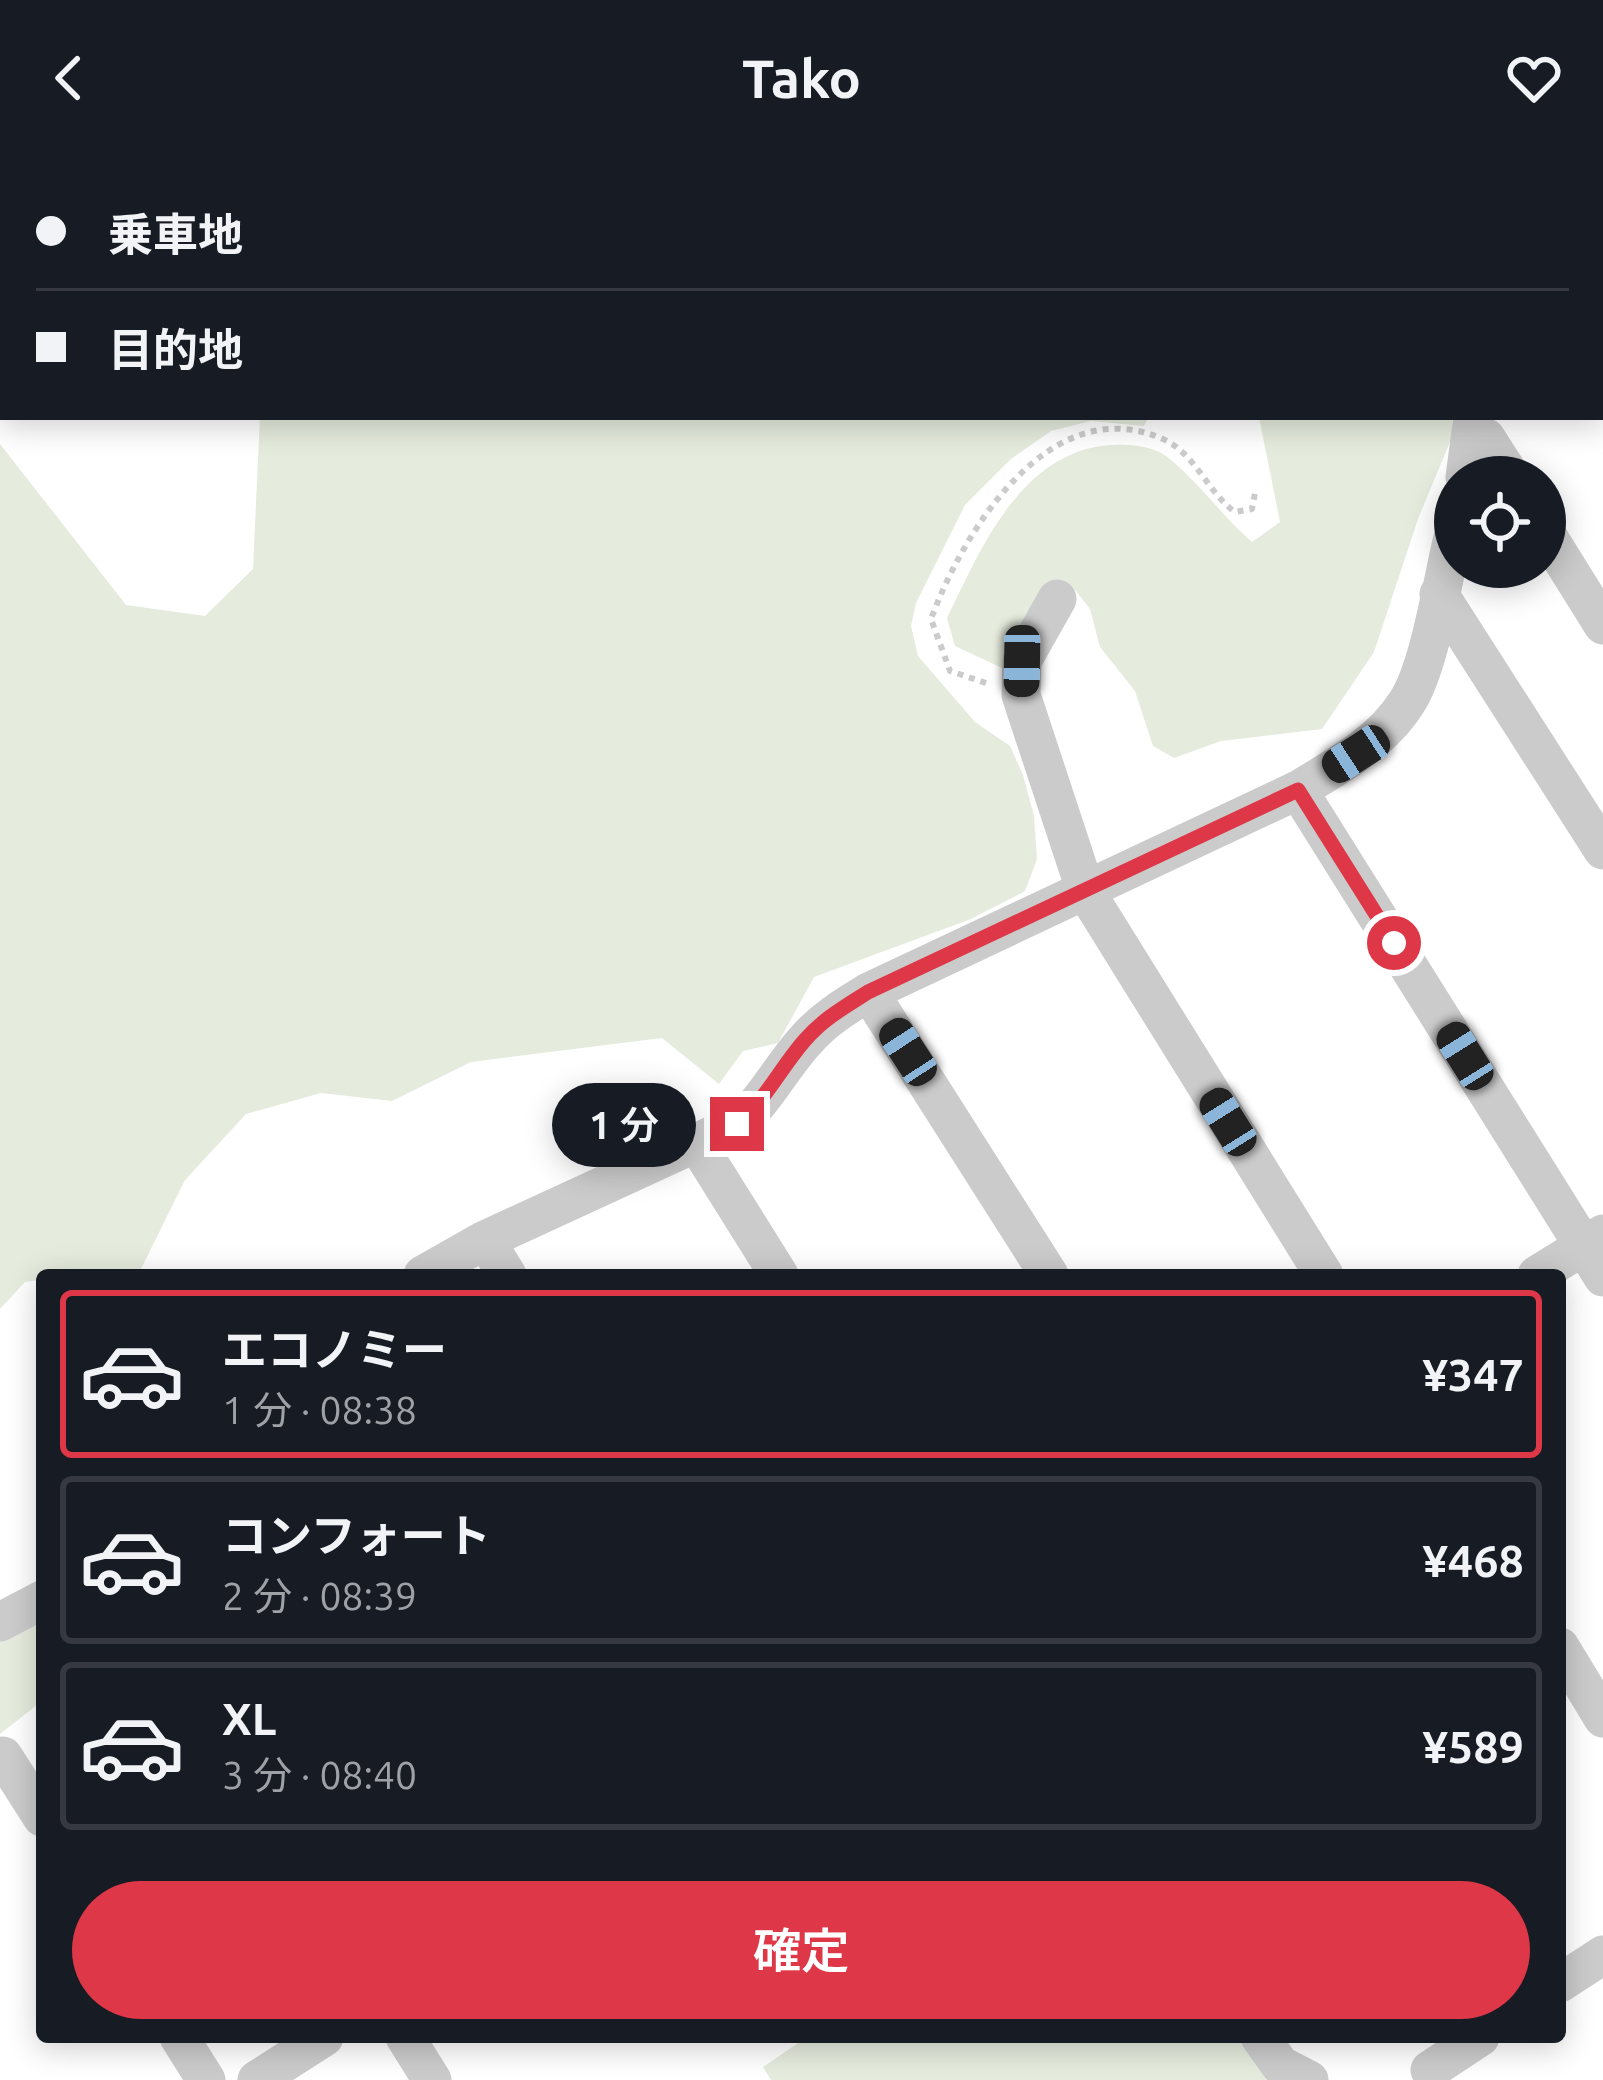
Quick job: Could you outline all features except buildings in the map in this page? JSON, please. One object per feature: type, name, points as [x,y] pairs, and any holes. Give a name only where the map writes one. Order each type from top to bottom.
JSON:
[{"type":"street","points":[[1469,456],[1473,425]]},
{"type":"street","points":[[1473,425],[1498,456]]},
{"type":"street","points":[[1566,566],[1603,625]]},
{"type":"street","points":[[434,1269],[483,1241],[737,1124],[758,1106],[804,1041],[829,1017],[868,992],[1298,790],[1356,754],[1406,705],[1416,686],[1440,588]]},
{"type":"street","points":[[1438,594],[1603,850]]},
{"type":"street","points":[[1057,599],[1022,661],[1021,690],[1086,892],[1320,1269]]},
{"type":"street","points":[[1298,790],[1597,1252],[1553,1269]]},
{"type":"street","points":[[868,992],[1045,1269]]},
{"type":"street","points":[[697,1144],[775,1269]]},
{"type":"street","points":[[0,1622],[36,1603]]},
{"type":"street","points":[[1566,1657],[1603,1718]]},
{"type":"street","points":[[3,1756],[36,1808]]},
{"type":"street","points":[[1566,1979],[1603,1954]]},
{"type":"street","points":[[183,2043],[206,2080]]},
{"type":"street","points":[[270,2076],[316,2043]]},
{"type":"street","points":[[409,2043],[432,2080]]},
{"type":"street","points":[[1264,2043],[1280,2065],[1309,2080]]},
{"type":"street","points":[[1423,2077],[1471,2043]]},
{"type":"path","points":[[1021,690],[950,671],[931,619],[997,496],[1024,468],[1050,447],[1093,432],[1135,433],[1164,440],[1191,459],[1222,502],[1235,512],[1252,509],[1256,488]]},
{"type":"shaded area","points":[[260,420],[1147,420],[1144,426],[1091,421],[1051,431],[1011,459],[965,505],[916,603],[911,626],[918,656],[975,722],[1010,746],[1023,775],[1034,816],[1037,859],[1025,891],[971,919],[814,977],[778,1043],[743,1051],[719,1084],[662,1038],[471,1062],[392,1101],[321,1093],[246,1114],[185,1180],[141,1269],[36,1269],[36,1281],[25,1282],[0,1309],[0,444],[126,605],[205,616],[253,569]]},
{"type":"shaded area","points":[[1260,420],[1452,420],[1452,437],[1444,456],[1434,456],[1434,480],[1374,652],[1322,729],[1221,741],[1174,758],[1153,746],[1135,691],[1100,647],[1090,609],[1076,591],[1052,583],[1027,612],[1018,646],[1004,669],[955,646],[947,618],[990,534],[1029,483],[1053,464],[1081,451],[1126,445],[1161,453],[1252,542],[1280,522]]},
{"type":"shaded area","points":[[36,1617],[36,1706],[0,1734],[0,1637]]},
{"type":"shaded area","points":[[798,2043],[1254,2043],[1287,2080],[771,2080],[763,2067]]},
{"type":"route","points":[[737,1124],[758,1106],[804,1041],[829,1017],[868,992],[1298,790],[1394,943]]}]
